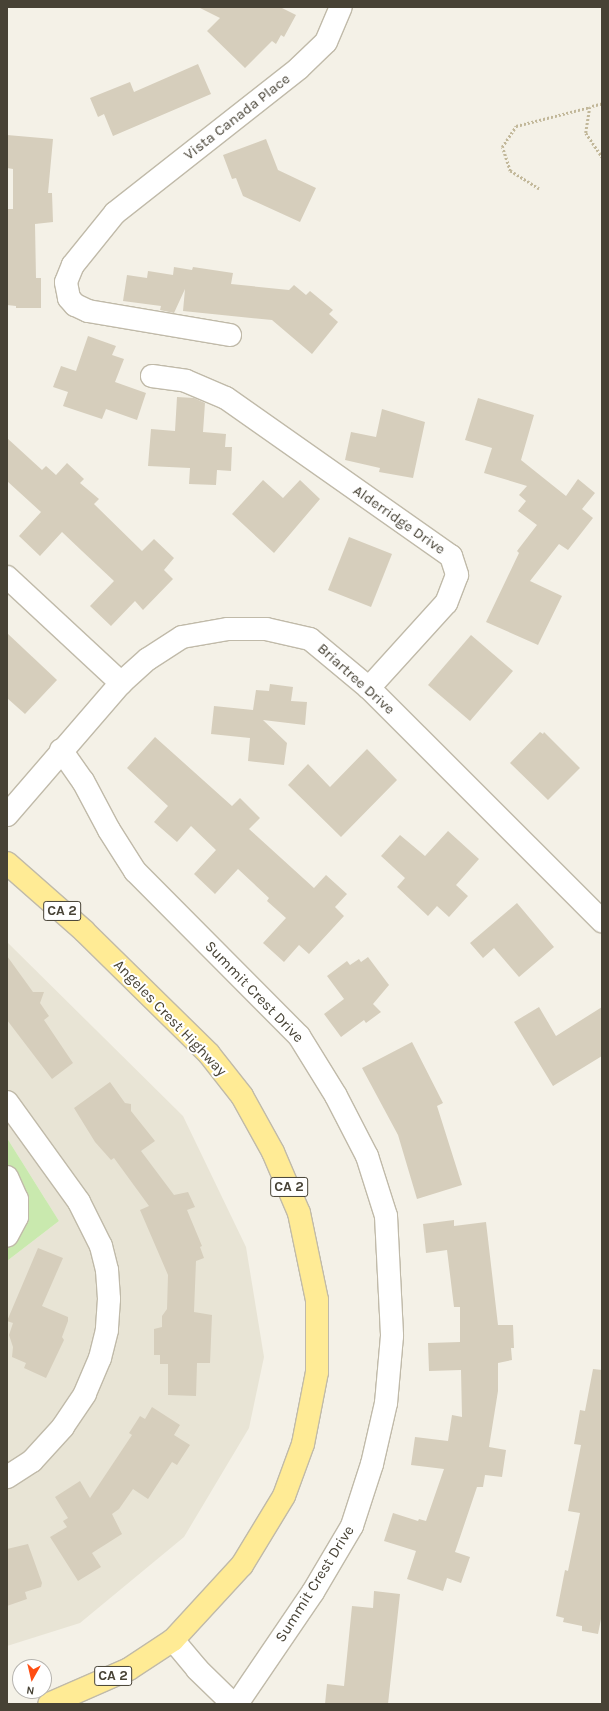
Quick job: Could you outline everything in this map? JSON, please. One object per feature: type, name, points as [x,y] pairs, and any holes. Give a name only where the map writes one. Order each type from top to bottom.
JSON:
[{"type":"main road","name":"Angeles Crest Highway","points":[[7,863],[84,930],[209,1054],[232,1084],[273,1152],[299,1213],[307,1243],[317,1300],[317,1372],[309,1420],[295,1468],[284,1496],[242,1565],[173,1640],[129,1669],[49,1704]]},
{"type":"street","name":"Vista Canada Place","points":[[230,335],[88,311],[75,306],[70,298],[66,282],[73,265],[115,213],[299,68],[326,42],[341,7]]},
{"type":"street","name":"Alderridge Drive","points":[[152,376],[186,381],[226,398],[309,458],[451,556],[457,575],[446,603],[369,688]]},
{"type":"street","points":[[7,578],[121,683]]},
{"type":"street","name":"Briartree Drive","points":[[7,815],[61,750],[121,683],[148,659],[182,637],[228,629],[258,629],[310,639],[369,688],[602,921]]},
{"type":"street","name":"Summit Crest Drive","points":[[61,750],[83,781],[109,830],[135,870],[299,1036],[336,1096],[367,1156],[386,1216],[392,1336],[386,1403],[372,1464],[352,1526],[313,1592],[237,1704]]},
{"type":"street","points":[[7,1102],[79,1202],[101,1246],[107,1270],[109,1299],[107,1330],[100,1358],[85,1394],[63,1427],[32,1461],[7,1477]]},
{"type":"street","points":[[7,1177],[17,1199],[17,1217],[7,1236]]},
{"type":"street","points":[[173,1640],[197,1669],[233,1704]]},
{"type":"path","points":[[539,189],[510,171],[502,147],[516,126],[602,104]]},
{"type":"path","points":[[590,107],[586,133],[602,157]]},
{"type":"shaded area","points":[[7,942],[183,1116],[246,1247],[264,1357],[249,1428],[184,1537],[80,1623],[7,1646],[7,1261],[59,1221],[7,1138]]},
{"type":"green space","points":[[7,1138],[59,1221],[7,1261]]},
{"type":"building","points":[[198,7],[280,7],[296,15],[284,37],[281,35],[276,44],[272,41],[245,68],[207,31],[220,18]]},
{"type":"building","points":[[198,64],[211,94],[113,136],[104,114],[98,117],[90,98],[130,82],[134,92]]},
{"type":"building","points":[[7,135],[53,139],[48,193],[52,193],[53,222],[35,224],[36,278],[41,278],[41,308],[16,308],[16,306],[7,305],[7,209],[13,209],[13,169],[7,168]]},
{"type":"building","points":[[266,139],[278,170],[316,188],[300,222],[243,196],[236,178],[232,179],[223,155]]},
{"type":"building","points":[[174,267],[192,270],[193,267],[233,273],[231,284],[289,290],[294,285],[306,295],[310,291],[333,310],[329,314],[338,322],[312,354],[272,320],[183,311],[185,289],[174,313],[160,310],[161,306],[123,301],[127,275],[147,278],[148,271],[173,275]]},
{"type":"building","points":[[88,336],[116,346],[112,355],[124,359],[115,382],[146,393],[137,420],[106,409],[102,419],[63,406],[68,392],[53,387],[61,366],[76,371]]},
{"type":"building","points":[[177,397],[194,398],[205,403],[203,432],[226,434],[225,447],[232,447],[231,471],[217,470],[216,485],[189,484],[190,468],[148,466],[151,429],[175,431]]},
{"type":"building","points":[[478,398],[534,415],[521,460],[566,496],[578,479],[595,493],[582,509],[593,518],[568,550],[559,544],[530,581],[562,596],[538,645],[486,622],[519,553],[517,551],[537,525],[518,511],[526,501],[519,495],[527,486],[484,473],[492,448],[465,440]]},
{"type":"building","points":[[382,409],[425,422],[413,478],[379,472],[380,468],[345,460],[351,432],[376,437]]},
{"type":"building","points":[[7,438],[42,470],[46,466],[56,475],[67,463],[84,479],[80,483],[99,499],[94,504],[142,551],[154,539],[174,558],[164,570],[173,579],[143,610],[135,601],[111,626],[90,606],[114,581],[62,532],[40,556],[19,536],[41,512],[7,481]]},
{"type":"building","points":[[263,480],[283,498],[300,480],[320,499],[274,553],[232,514]]},
{"type":"building","points":[[349,537],[392,554],[371,607],[328,590]]},
{"type":"building","points":[[7,633],[57,680],[25,714],[7,698]]},
{"type":"building","points":[[471,635],[513,671],[470,721],[428,685]]},
{"type":"building","points":[[270,684],[293,687],[291,701],[307,702],[305,725],[263,720],[287,743],[284,765],[248,761],[250,738],[211,734],[214,706],[253,710],[256,690],[269,691]]},
{"type":"building","points":[[540,732],[543,734],[544,732],[580,768],[548,800],[510,763]]},
{"type":"building","points":[[155,737],[232,806],[240,798],[260,818],[249,829],[314,888],[326,875],[347,894],[335,907],[344,916],[309,954],[299,945],[284,962],[263,943],[286,918],[267,901],[269,898],[238,869],[215,894],[194,874],[216,850],[191,826],[177,842],[154,822],[168,806],[127,768]]},
{"type":"building","points":[[367,749],[397,780],[341,837],[288,785],[308,764],[330,787]]},
{"type":"building","points":[[448,831],[479,859],[456,885],[468,896],[449,917],[437,906],[428,916],[397,887],[405,878],[381,856],[400,835],[425,856]]},
{"type":"building","points":[[517,903],[554,947],[519,977],[494,948],[483,958],[470,943]]},
{"type":"building","points":[[7,956],[33,992],[44,992],[40,1003],[49,1016],[44,1020],[73,1063],[52,1079],[7,1020]]},
{"type":"building","points":[[368,957],[389,985],[373,1004],[381,1012],[366,1023],[364,1020],[341,1037],[324,1014],[344,999],[327,976],[347,961],[350,965],[359,959],[361,962]]},
{"type":"building","points":[[539,1007],[556,1036],[602,1007],[602,1056],[553,1086],[514,1022]]},
{"type":"building","points":[[412,1042],[443,1103],[437,1106],[462,1185],[417,1199],[398,1135],[362,1068]]},
{"type":"building","points":[[110,1082],[125,1103],[131,1104],[131,1111],[155,1141],[141,1151],[174,1195],[188,1192],[195,1207],[187,1210],[202,1246],[200,1247],[204,1258],[196,1261],[194,1312],[212,1315],[210,1363],[197,1363],[196,1396],[168,1395],[168,1364],[160,1364],[160,1355],[154,1355],[154,1329],[162,1327],[162,1316],[167,1309],[168,1275],[140,1210],[149,1206],[114,1158],[111,1160],[95,1142],[74,1108]]},
{"type":"building","points":[[454,1220],[454,1226],[486,1222],[498,1325],[513,1325],[514,1348],[511,1348],[512,1360],[498,1363],[498,1391],[489,1447],[506,1450],[502,1477],[485,1475],[483,1487],[477,1487],[455,1552],[470,1557],[461,1583],[447,1578],[443,1591],[407,1579],[416,1551],[384,1541],[393,1513],[418,1521],[419,1519],[426,1521],[444,1469],[411,1465],[415,1437],[448,1441],[452,1415],[462,1417],[461,1370],[429,1371],[428,1343],[460,1342],[460,1307],[454,1307],[447,1250],[426,1253],[423,1224]]},
{"type":"building","points":[[38,1248],[63,1258],[42,1306],[68,1317],[62,1337],[64,1340],[46,1378],[24,1368],[26,1363],[12,1357],[13,1347],[9,1335],[13,1323],[7,1321]]},
{"type":"building","points":[[593,1369],[602,1370],[602,1614],[598,1634],[582,1631],[582,1626],[563,1622],[564,1618],[556,1616],[565,1570],[568,1571],[580,1513],[568,1511],[581,1445],[574,1444],[580,1410],[585,1411]]},
{"type":"building","points":[[152,1407],[180,1425],[174,1435],[190,1445],[177,1465],[172,1462],[148,1499],[133,1489],[119,1509],[112,1514],[122,1534],[92,1553],[101,1567],[78,1581],[50,1537],[67,1527],[63,1521],[68,1518],[55,1497],[80,1481],[90,1498],[132,1435],[129,1433],[140,1416],[145,1419]]},
{"type":"building","points":[[28,1544],[42,1583],[41,1587],[25,1592],[27,1599],[7,1606],[7,1549]]},
{"type":"building","points":[[374,1591],[400,1594],[388,1704],[325,1704],[327,1684],[344,1686],[352,1606],[373,1608]]}]
